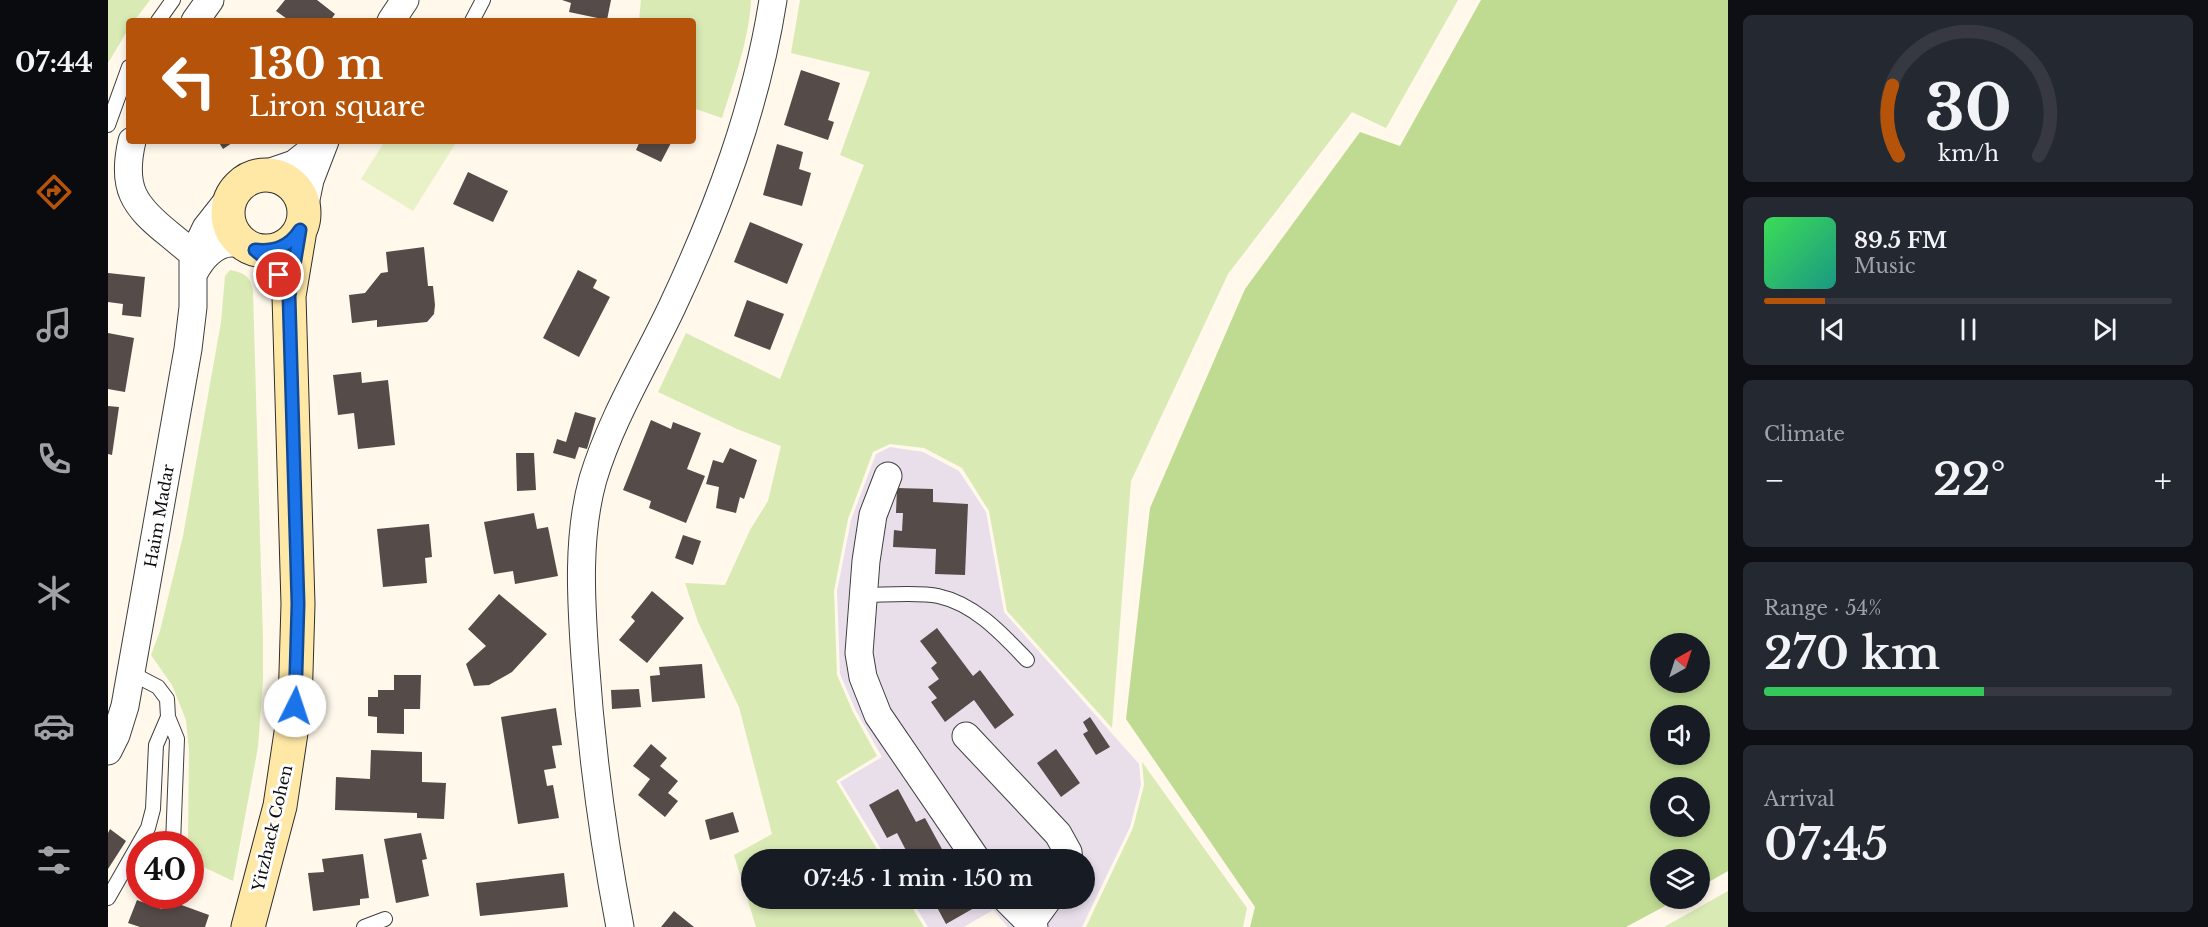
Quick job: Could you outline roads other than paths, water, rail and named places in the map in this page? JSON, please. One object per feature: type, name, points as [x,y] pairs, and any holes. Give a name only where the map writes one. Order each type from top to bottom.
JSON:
[{"type":"street","points":[[197,18],[210,0]]},
{"type":"street","points":[[393,18],[405,0]]},
{"type":"street","points":[[620,927],[597,784],[586,670],[582,575],[588,504],[608,439],[687,274],[733,160],[757,82],[773,0]]},
{"type":"street","points":[[131,144],[129,153],[131,189],[140,209],[196,264],[211,251],[225,244],[277,249],[290,242],[302,219],[299,195],[290,183],[276,176],[265,174],[247,179],[224,204],[183,223],[152,220]]},
{"type":"street","name":"Yitzhack Cohen","points":[[265,174],[294,164],[320,144]]},
{"type":"street","name":"Yitzhack Cohen","points":[[248,927],[283,795],[292,740],[297,672],[298,604],[289,296],[310,180],[323,144]]},
{"type":"street","points":[[224,204],[229,224],[236,237],[251,248]]},
{"type":"street","name":"Haim Madar","points":[[108,751],[116,735],[125,706],[131,673],[188,349],[196,264],[201,238],[224,204]]},
{"type":"street","name":"Yitzhack Cohen","points":[[251,248],[275,269],[289,296]]},
{"type":"street","points":[[888,476],[873,515],[866,561],[859,653],[862,677],[879,715],[970,849]]},
{"type":"street","points":[[966,736],[1058,834],[1066,849]]},
{"type":"street","points":[[1016,909],[1032,925],[1042,909]]},
{"type":"lane","points":[[160,18],[174,0]]},
{"type":"lane","points":[[474,18],[483,0]]},
{"type":"lane","points":[[108,125],[126,75]]},
{"type":"lane","points":[[863,595],[937,595],[968,607],[1028,660]]},
{"type":"lane","points":[[131,673],[158,687],[167,699],[168,717],[177,739],[173,831]]},
{"type":"lane","points":[[108,898],[148,828],[153,809],[156,745],[168,717]]},
{"type":"lane","points":[[364,927],[385,919]]}]
